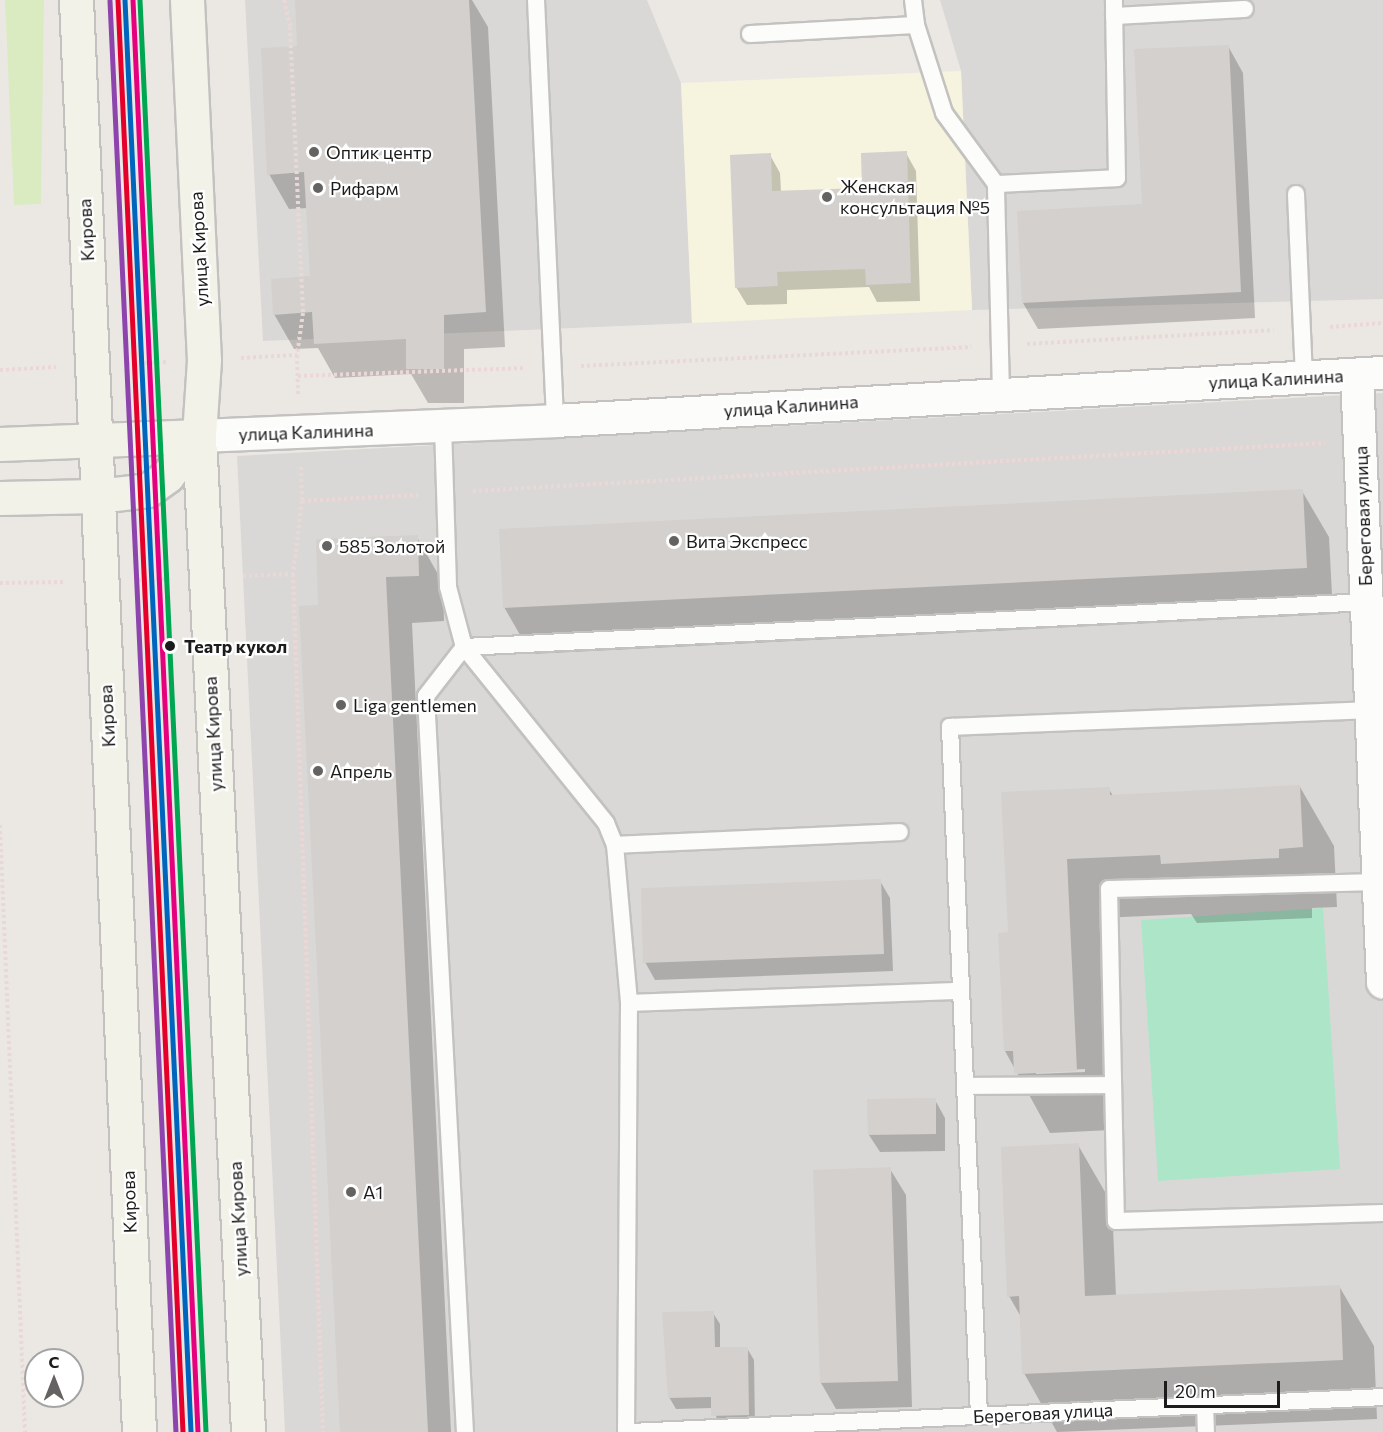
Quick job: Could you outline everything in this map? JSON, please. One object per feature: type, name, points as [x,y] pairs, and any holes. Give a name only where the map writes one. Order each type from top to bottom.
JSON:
[{"type":"main road","name":"Кирова","points":[[76,0],[139,1432]]},
{"type":"main road","name":"улица Кирова","points":[[187,0],[204,360],[199,436],[205,577],[248,1432]]},
{"type":"main road","name":"улица Калинина","points":[[0,444],[199,436]]},
{"type":"main road","points":[[0,498],[98,496],[148,490],[167,476],[199,436]]},
{"type":"street","name":"улица Калинина","points":[[199,436],[299,434],[555,421],[1001,393],[1370,374]]},
{"type":"street","name":"Береговая улица","points":[[1370,374],[1360,442],[1383,982]]},
{"type":"lane","points":[[536,0],[555,421]]},
{"type":"lane","points":[[913,0],[916,25],[944,113],[996,184],[1001,393]]},
{"type":"lane","points":[[996,184],[1117,178],[1114,8],[1245,9]]},
{"type":"lane","points":[[750,34],[916,25]]},
{"type":"lane","points":[[1296,195],[1304,377]]},
{"type":"lane","points":[[443,426],[448,587],[464,647],[606,823],[615,845],[629,1002],[626,1432]]},
{"type":"lane","points":[[465,1432],[426,696],[464,647],[1367,602]]},
{"type":"lane","points":[[979,1416],[950,727],[1371,710]]},
{"type":"lane","points":[[615,845],[900,832]]},
{"type":"lane","points":[[1379,882],[1108,889],[1116,1221],[1383,1213]]},
{"type":"lane","points":[[629,1002],[961,991]]},
{"type":"lane","points":[[965,1086],[1113,1085]]},
{"type":"lane","name":"Береговая улица","points":[[632,1432],[910,1425],[979,1416],[1383,1397]]},
{"type":"lane","points":[[1205,1405],[1206,1432]]},
{"type":"path","points":[[284,0],[290,27],[303,313],[297,355],[302,501],[293,574],[323,1432]]},
{"type":"path","points":[[297,376],[552,367],[1000,346],[1383,323]]},
{"type":"path","points":[[0,370],[297,355]]},
{"type":"path","points":[[302,501],[1360,442]]},
{"type":"path","points":[[0,584],[293,574]]},
{"type":"path","points":[[0,825],[25,1432]]},
{"type":"shaded area","points":[[245,0],[647,0],[681,83],[692,323],[263,341]]},
{"type":"shaded area","points":[[940,0],[1383,0],[1383,299],[972,310],[961,71]]},
{"type":"shaded area","name":"Женская консультация №5","points":[[961,71],[972,310],[692,323],[681,83]]},
{"type":"shaded area","points":[[1383,393],[1383,1432],[285,1432],[237,456]]},
{"type":"green space","points":[[5,0],[44,0],[41,204],[14,205]]},
{"type":"green space","points":[[1323,908],[1340,1169],[1158,1181],[1141,920]]},
{"type":"building","points":[[295,0],[469,0],[486,312],[444,315],[444,369],[406,369],[406,339],[314,344],[312,312],[273,315],[271,279],[310,276],[304,172],[267,175],[261,48],[297,46]]},
{"type":"building","points":[[1229,45],[1241,292],[1022,303],[1017,211],[1142,204],[1134,49]]},
{"type":"building","points":[[907,151],[911,283],[866,285],[865,269],[777,272],[778,286],[735,288],[730,155],[771,153],[772,191],[862,188],[861,153]]},
{"type":"building","points":[[1303,489],[1307,568],[503,608],[499,529]]},
{"type":"building","points":[[418,535],[419,576],[386,577],[428,1432],[340,1432],[299,606],[318,605],[316,539]]},
{"type":"building","points":[[1300,785],[1303,847],[1279,849],[1279,858],[1161,864],[1160,855],[1067,859],[1077,1071],[1014,1074],[1013,1051],[1004,1051],[998,933],[1008,932],[1001,792],[1110,787],[1110,795]]},
{"type":"building","points":[[881,879],[884,954],[643,963],[641,888]]},
{"type":"building","points":[[936,1098],[936,1134],[868,1135],[867,1099]]},
{"type":"building","points":[[1079,1143],[1085,1296],[1340,1285],[1343,1360],[1022,1374],[1019,1296],[1007,1297],[1001,1147]]},
{"type":"building","points":[[891,1167],[898,1381],[820,1383],[813,1170]]},
{"type":"building","points":[[714,1311],[715,1347],[748,1347],[749,1415],[711,1416],[711,1397],[668,1398],[662,1312]]},
{"type":"transit line","points":[[125,0],[191,1432]]},
{"type":"transit line","points":[[133,0],[198,1432]]},
{"type":"transit line","points":[[140,0],[206,1431]]},
{"type":"transit line","points":[[110,1],[176,1432]]},
{"type":"tram line","name":"20","points":[[118,0],[183,1432]]},
{"type":"place","name":"Оптик центр","points":[[314,152]]},
{"type":"place","name":"Рифарм","points":[[318,188]]},
{"type":"place","name":"Женская консультация №5","points":[[827,197]]},
{"type":"place","name":"Вита Экспресс","points":[[674,541]]},
{"type":"place","name":"585 Золотой","points":[[327,546]]},
{"type":"place","name":"Театр кукол","points":[[170,646]]},
{"type":"place","name":"Liga gentlemen","points":[[341,705]]},
{"type":"place","name":"Апрель","points":[[318,771]]},
{"type":"place","name":"А1","points":[[351,1192]]}]
